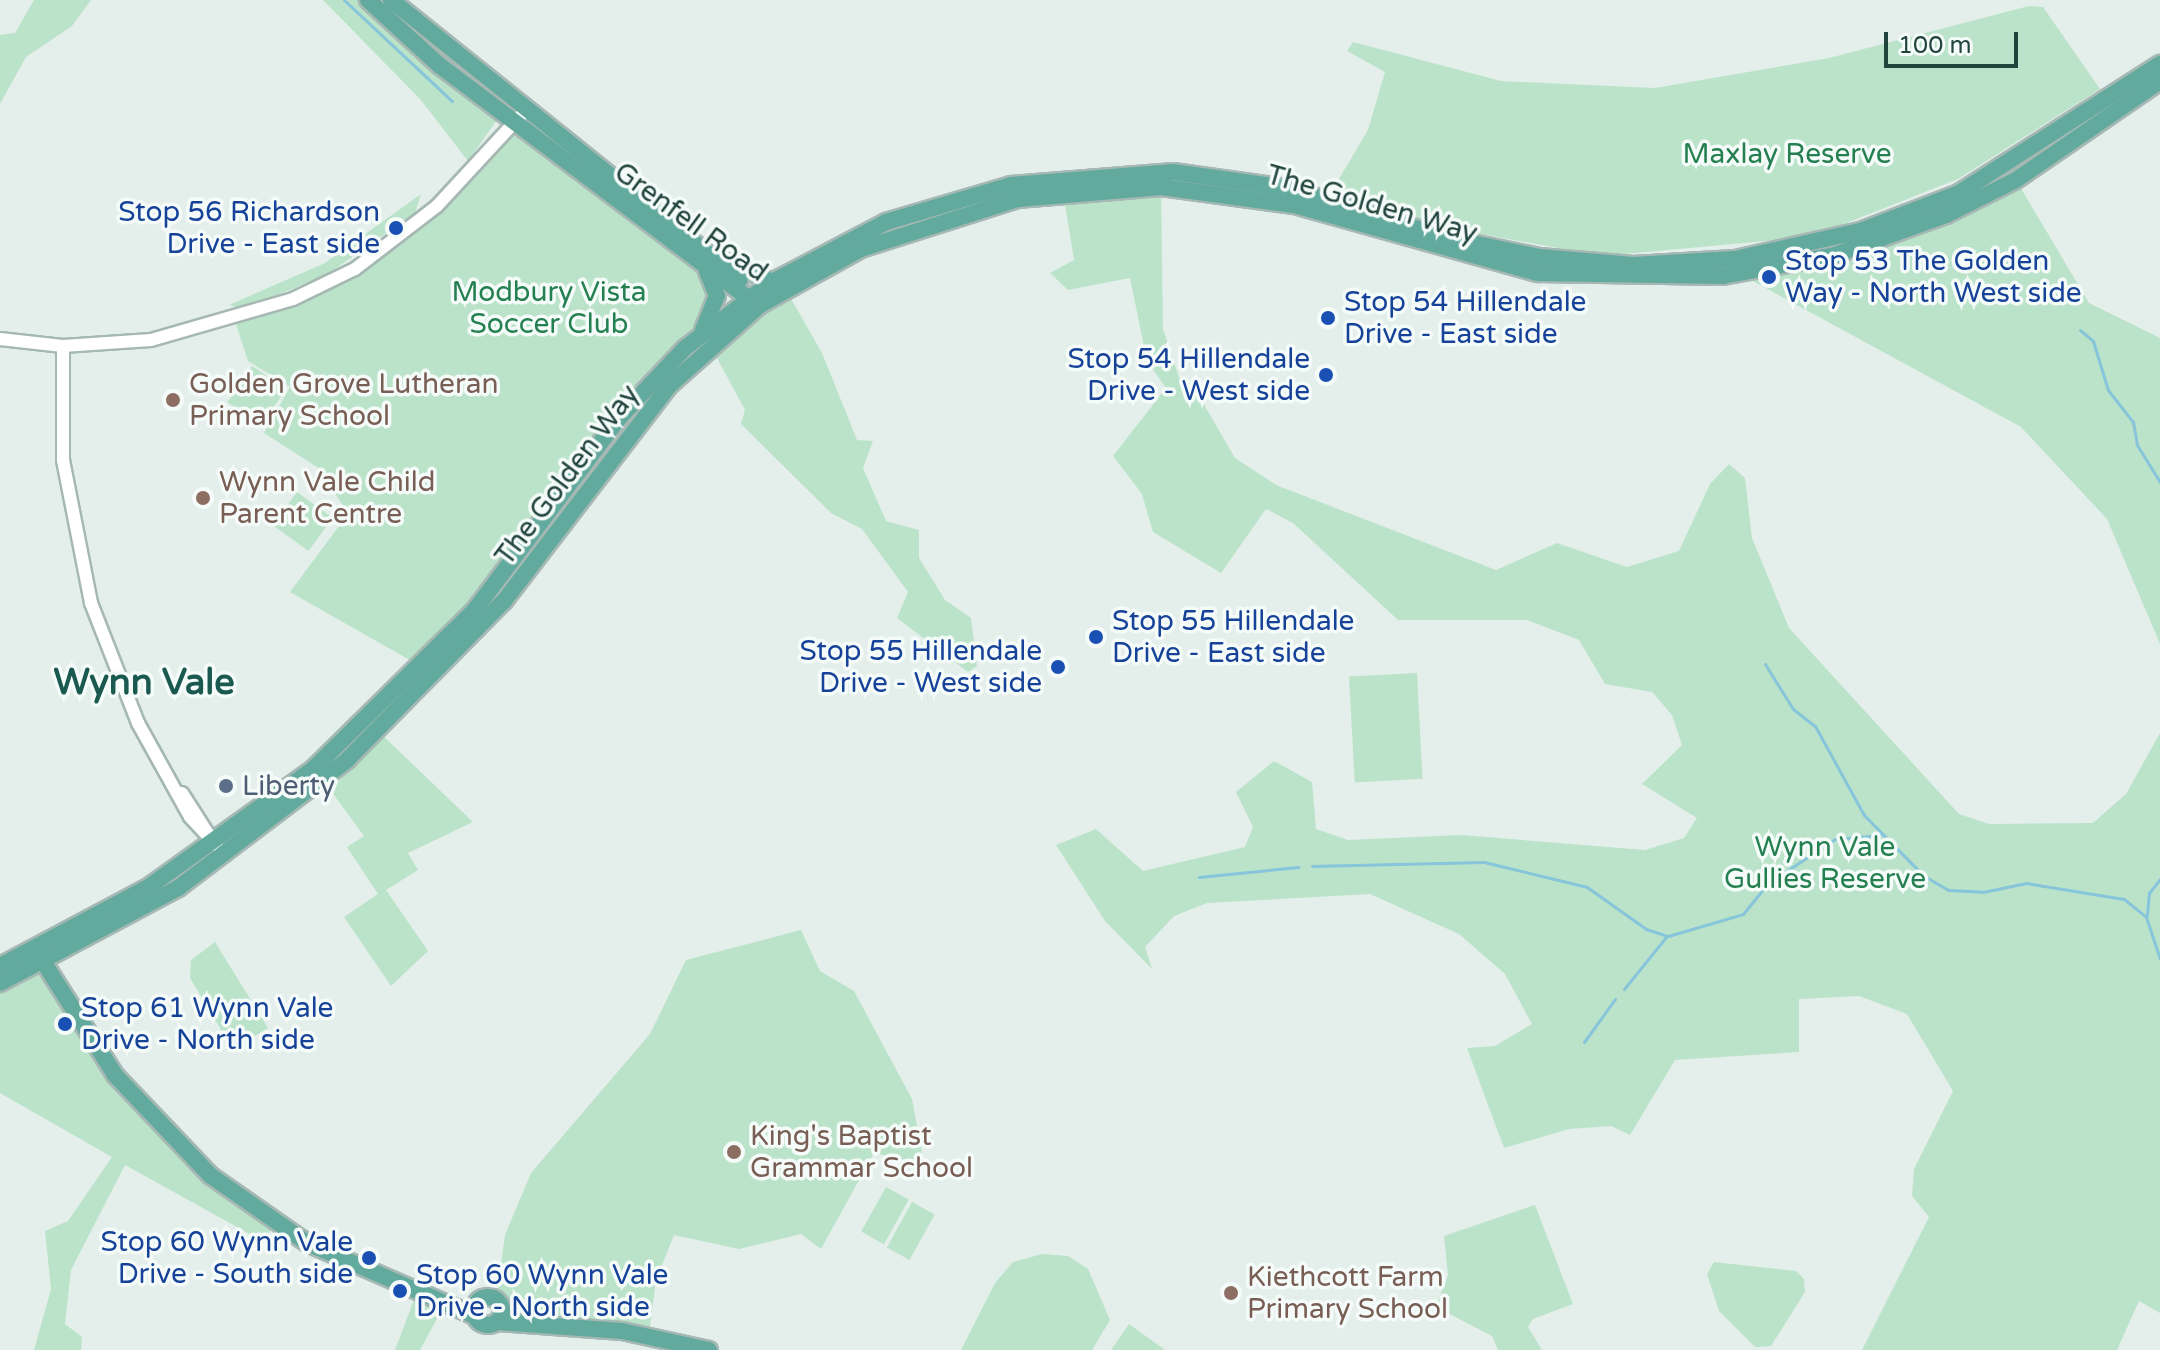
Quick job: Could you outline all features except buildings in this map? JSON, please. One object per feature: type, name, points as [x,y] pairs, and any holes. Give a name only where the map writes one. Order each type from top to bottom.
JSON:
[{"type":"main road","name":"Grenfell Road","points":[[368,0],[520,117],[705,267],[754,299]]},
{"type":"main road","name":"Grenfell Road","points":[[391,0],[520,117],[699,247],[754,299]]},
{"type":"main road","name":"The Golden Way","points":[[0,983],[120,924],[219,849],[333,772],[425,687],[504,601],[646,411],[754,299],[772,282],[865,231],[951,199],[1120,172],[1287,188],[1448,238],[1540,257],[1633,265],[1735,259],[1908,215],[2055,136],[2160,64]]},
{"type":"main road","name":"The Golden Way","points":[[0,966],[219,849],[319,764],[432,656],[513,563],[619,418],[701,335],[754,299],[918,226],[1018,199],[1097,188],[1262,198],[1538,273],[1723,276],[1824,258],[1919,227],[2016,180],[2160,81]]},
{"type":"main road","points":[[2055,136],[2083,136],[2093,109]]},
{"type":"main road","points":[[699,247],[772,282]]},
{"type":"main road","points":[[701,335],[717,296],[705,267]]},
{"type":"main road","points":[[44,963],[50,941]]},
{"type":"main road","points":[[20,957],[44,963],[115,1075],[211,1176],[317,1248],[442,1300],[475,1316],[487,1326],[500,1314]]},
{"type":"main road","points":[[442,1300],[480,1299],[500,1314],[709,1350]]},
{"type":"main road","points":[[475,1316],[480,1299]]},
{"type":"street","points":[[0,339],[63,346],[198,331],[342,275],[437,206],[520,117]]},
{"type":"street","points":[[63,346],[63,460],[91,603],[136,718],[175,786],[219,849]]},
{"type":"green space","points":[[34,0],[91,0],[72,26],[26,57],[0,104],[0,35],[15,33]]},
{"type":"green space","points":[[323,0],[364,0],[499,117],[468,161],[420,99]]},
{"type":"green space","name":"Maxlay Reserve","points":[[2029,6],[2043,7],[2100,89],[1958,179],[1811,237],[1602,256],[1437,226],[1333,189],[1368,130],[1385,72],[1347,51],[1353,42],[1501,81],[1655,88],[1829,58]]},
{"type":"green space","name":"Modbury Vista Soccer Club","points":[[515,123],[705,267],[715,306],[422,667],[290,592],[348,514],[320,469],[264,433],[290,387],[248,361],[235,321],[355,269],[437,206]]},
{"type":"green space","points":[[2016,180],[2089,303],[2160,338],[2160,644],[2107,519],[2021,427],[1740,274],[1793,265]]},
{"type":"green space","name":"Wynn Vale Gullies Reserve","points":[[1161,187],[1163,329],[1180,380],[1192,384],[1235,458],[1276,485],[1496,570],[1557,543],[1627,567],[1679,551],[1710,484],[1729,464],[1745,478],[1752,538],[1789,628],[1959,814],[1989,824],[2093,823],[2126,794],[2160,733],[2160,1313],[2139,1301],[2117,1350],[1862,1350],[1929,1217],[1912,1196],[1914,1169],[1953,1091],[1907,1014],[1859,996],[1799,999],[1799,1052],[1675,1060],[1630,1135],[1611,1126],[1569,1129],[1504,1148],[1467,1048],[1495,1046],[1532,1024],[1505,974],[1459,934],[1370,894],[1207,903],[1174,916],[1145,947],[1152,969],[1105,921],[1056,845],[1096,829],[1143,871],[1245,847],[1253,827],[1236,792],[1274,761],[1312,782],[1316,829],[1348,840],[1461,835],[1645,850],[1684,838],[1697,818],[1642,784],[1682,745],[1672,715],[1652,692],[1605,684],[1579,640],[1527,620],[1398,620],[1293,523],[1266,509],[1221,573],[1153,532],[1142,494],[1113,456],[1166,388],[1147,361],[1130,278],[1068,290],[1050,273],[1074,260],[1063,192]]},
{"type":"green space","points":[[421,194],[415,213],[329,273],[245,309],[229,305],[325,263]]},
{"type":"green space","points":[[786,290],[822,353],[857,440],[873,441],[863,468],[886,521],[919,530],[919,558],[945,600],[971,618],[977,666],[968,672],[897,618],[908,592],[862,529],[831,513],[741,424],[745,410],[711,347]]},
{"type":"green space","points":[[252,366],[286,389],[261,425],[227,402]]},
{"type":"green space","points":[[297,492],[333,518],[308,551],[273,525]]},
{"type":"green space","points":[[1417,673],[1423,779],[1355,782],[1349,677]]},
{"type":"green space","points":[[378,731],[473,822],[408,853],[418,870],[386,890],[428,951],[391,986],[344,917],[378,894],[347,847],[364,836],[331,791]]},
{"type":"green space","points":[[801,930],[820,971],[854,991],[912,1099],[924,1164],[874,1153],[821,1249],[801,1234],[739,1249],[674,1235],[656,1280],[650,1327],[534,1320],[496,1299],[505,1235],[531,1173],[650,1034],[686,960]]},
{"type":"green space","points":[[215,942],[268,1028],[245,1042],[229,1043],[190,978],[191,960]]},
{"type":"green space","points":[[44,963],[153,1118],[274,1224],[264,1242],[125,1165],[71,1270],[65,1324],[82,1337],[81,1350],[34,1350],[51,1289],[45,1231],[68,1221],[112,1157],[0,1093],[0,983]]},
{"type":"green space","points":[[886,1187],[909,1200],[884,1244],[861,1232]]},
{"type":"green space","points":[[912,1202],[935,1215],[910,1260],[887,1247]]},
{"type":"green space","points":[[1535,1205],[1573,1304],[1533,1319],[1528,1327],[1542,1350],[1498,1350],[1492,1336],[1436,1307],[1448,1275],[1444,1236]]},
{"type":"green space","points":[[1042,1254],[1068,1256],[1088,1269],[1110,1320],[1092,1350],[961,1350],[995,1283],[1013,1262]]},
{"type":"green space","points":[[1714,1262],[1796,1271],[1804,1279],[1805,1292],[1771,1346],[1755,1347],[1719,1311],[1707,1274]]},
{"type":"green space","points":[[417,1292],[446,1302],[420,1350],[395,1350]]},
{"type":"green space","points":[[1129,1324],[1165,1350],[1111,1350]]},
{"type":"waterway","points":[[344,0],[452,101]]},
{"type":"waterway","points":[[2080,330],[2093,341],[2108,390],[2133,422],[2137,445],[2160,482]]},
{"type":"waterway","points":[[1765,664],[1793,709],[1815,726],[1864,815],[1924,876],[1948,890],[1983,892],[2026,883],[2124,899],[2146,917],[2160,959]]},
{"type":"waterway","points":[[1312,866],[1484,862],[1587,887],[1646,929],[1668,936],[1743,914],[1767,884],[1835,839],[1880,835]]},
{"type":"waterway","points":[[1199,877],[1298,867]]},
{"type":"waterway","points":[[2147,915],[2149,893],[2160,879]]},
{"type":"waterway","points":[[1624,989],[1666,937]]},
{"type":"waterway","points":[[1584,1042],[1615,999]]},
{"type":"place","name":"Stop 56 Richardson Drive - East side","points":[[396,228]]},
{"type":"place","name":"Stop 53 The Golden Way - North West side","points":[[1769,277]]},
{"type":"place","name":"Stop 54 Hillendale Drive - East side","points":[[1328,318]]},
{"type":"place","name":"Stop 54 Hillendale Drive - West side","points":[[1326,375]]},
{"type":"place","name":"Golden Grove Lutheran Primary School","points":[[173,400]]},
{"type":"place","name":"Wynn Vale Child Parent Centre","points":[[203,498]]},
{"type":"place","name":"Stop 55 Hillendale Drive - East side","points":[[1096,637]]},
{"type":"place","name":"Stop 55 Hillendale Drive - West side","points":[[1058,667]]},
{"type":"place","name":"Liberty","points":[[226,786]]},
{"type":"place","name":"Stop 61 Wynn Vale Drive - North side","points":[[65,1024]]},
{"type":"place","name":"King's Baptist Grammar School","points":[[734,1152]]},
{"type":"place","name":"Stop 60 Wynn Vale Drive - South side","points":[[369,1258]]},
{"type":"place","name":"Stop 60 Wynn Vale Drive - North side","points":[[400,1291]]},
{"type":"place","name":"Kiethcott Farm Primary School","points":[[1231,1293]]},
{"type":"district","name":"Wynn Vale","points":[[144,683]]}]
